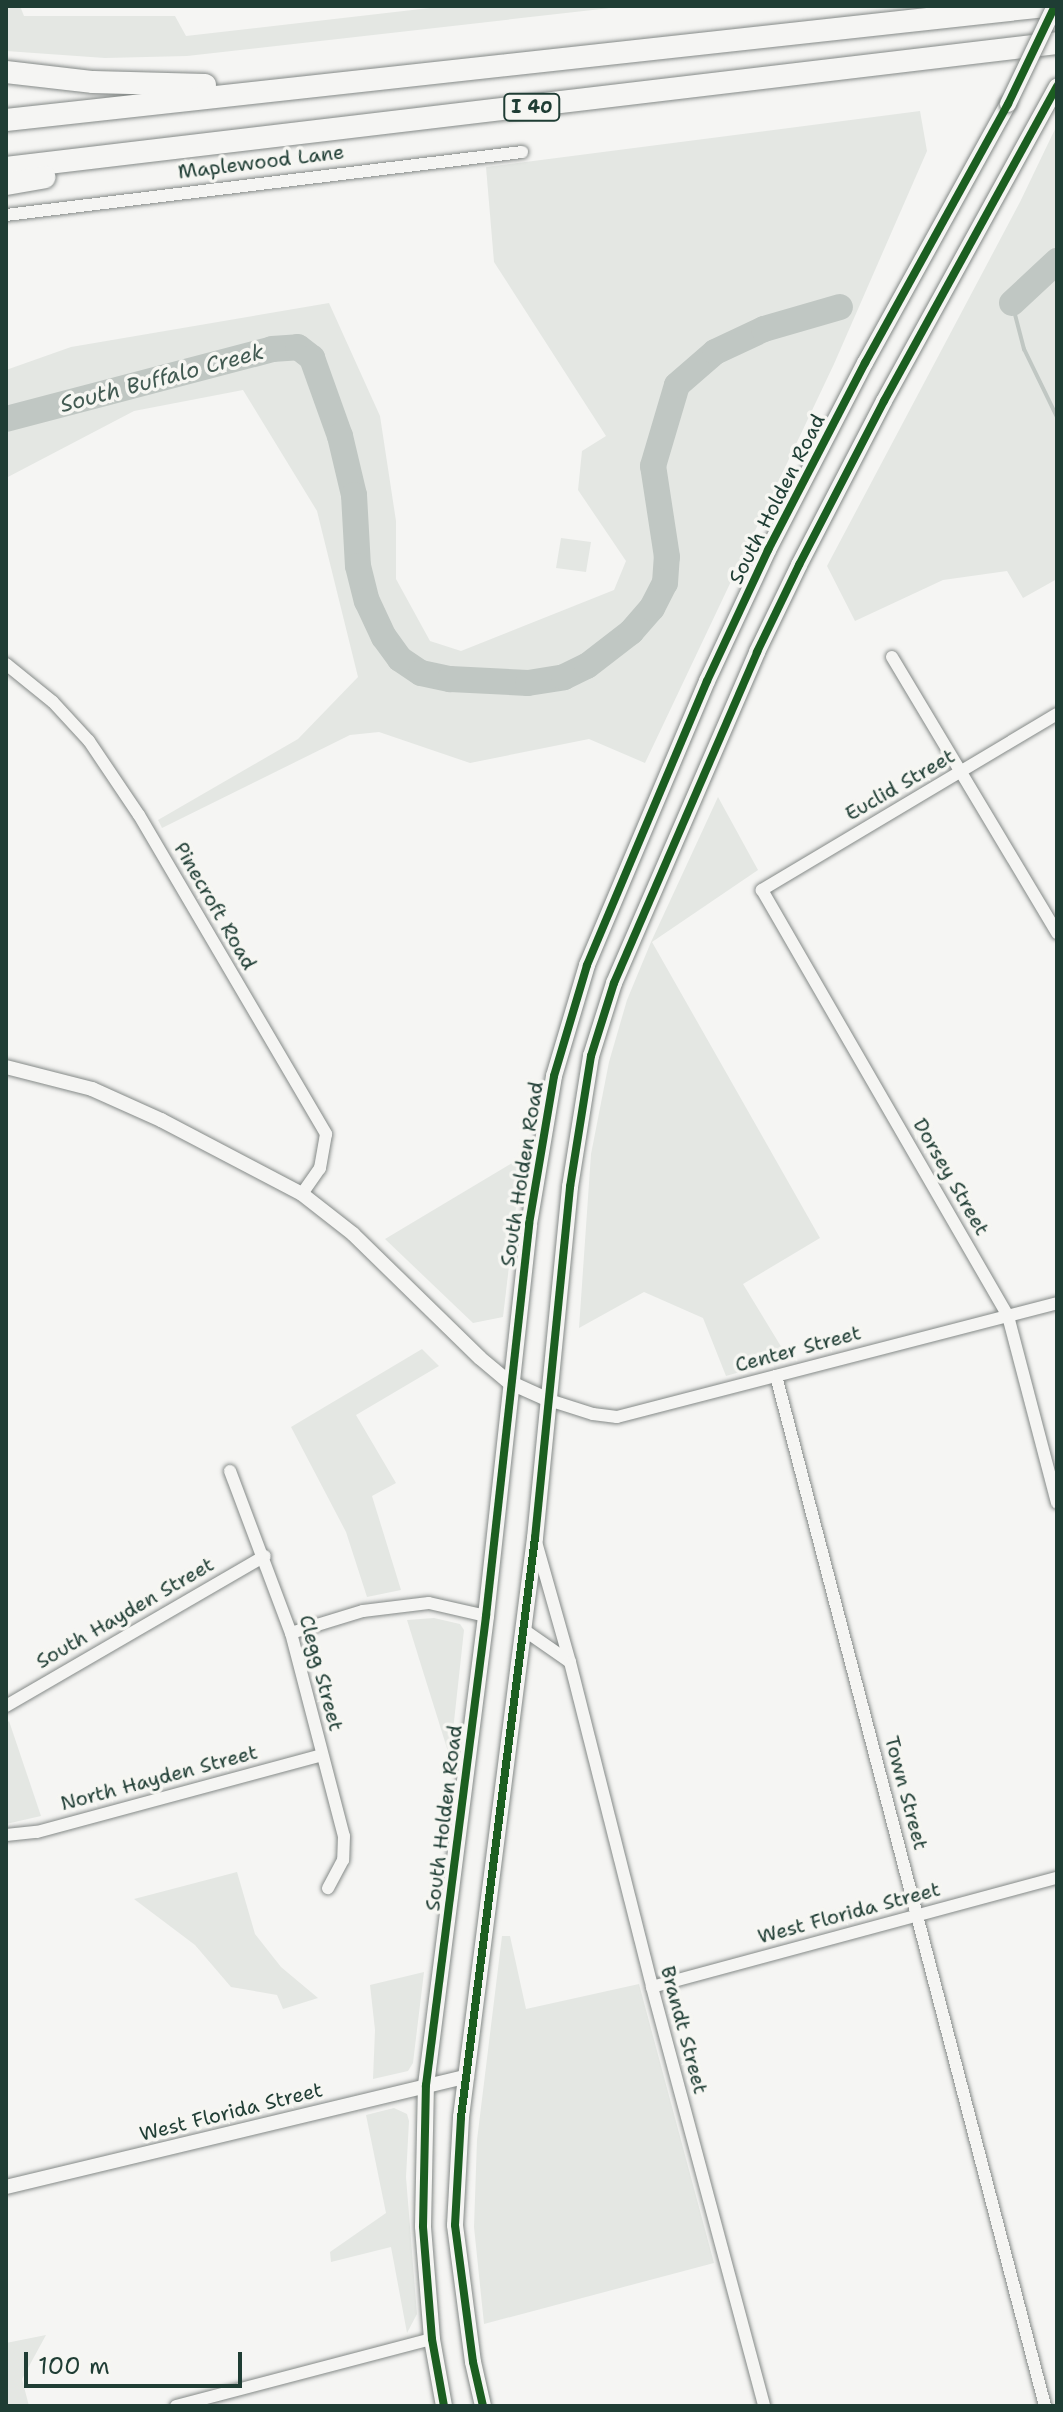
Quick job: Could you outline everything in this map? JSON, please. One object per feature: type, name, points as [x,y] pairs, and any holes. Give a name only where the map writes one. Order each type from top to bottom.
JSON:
[{"type":"highway","name":"I 40","points":[[6,120],[1046,6]]},
{"type":"highway","name":"I 40","points":[[6,168],[1057,43]]},
{"type":"highway","points":[[6,72],[93,82],[286,87]]},
{"type":"highway","points":[[6,184],[287,133]]},
{"type":"main road","name":"South Holden Road","points":[[444,2406],[432,2339],[423,2226],[426,2085],[486,1616],[509,1382],[529,1224],[551,1089],[587,965],[707,681],[768,550],[865,363],[1008,104],[1055,6]]},
{"type":"main road","points":[[483,2406],[473,2362],[455,2225],[467,2076],[504,1762],[535,1538],[581,1112],[591,1056],[614,983],[739,693],[799,565],[884,401],[1054,93]]},
{"type":"street","name":"Maplewood Lane","points":[[6,215],[522,152]]},
{"type":"street","points":[[892,657],[1057,933]]},
{"type":"street","name":"Pinecroft Road","points":[[6,664],[53,702],[89,741],[139,815],[326,1134],[320,1168],[302,1194]]},
{"type":"street","name":"Euclid Street","points":[[762,890],[1057,714]]},
{"type":"street","name":"Dorsey Street","points":[[762,890],[1008,1316],[1057,1503]]},
{"type":"street","points":[[6,1067],[92,1089],[161,1120],[302,1194],[353,1234],[469,1349],[509,1382],[549,1400]]},
{"type":"street","name":"Center Street","points":[[549,1400],[593,1414],[617,1417],[1057,1303]]},
{"type":"street","name":"Town Street","points":[[776,1376],[1045,2406]]},
{"type":"street","name":"Clegg Street","points":[[230,1471],[265,1556],[291,1633],[344,1836],[343,1860],[328,1888]]},
{"type":"street","name":"Brandt Street","points":[[535,1538],[764,2406]]},
{"type":"street","name":"South Hayden Street","points":[[6,1706],[265,1556]]},
{"type":"street","points":[[291,1633],[363,1611],[429,1603],[486,1616]]},
{"type":"street","points":[[524,1630],[570,1662]]},
{"type":"street","name":"North Hayden Street","points":[[6,1835],[37,1832],[322,1755]]},
{"type":"street","name":"West Florida Street","points":[[652,1987],[1057,1878]]},
{"type":"street","name":"West Florida Street","points":[[6,2187],[467,2076]]},
{"type":"street","points":[[176,2406],[432,2339]]},
{"type":"shaded area","points":[[6,6],[20,6],[24,16],[175,16],[186,36],[447,6],[628,6],[187,56],[105,58],[6,51]]},
{"type":"shaded area","points":[[920,111],[927,151],[834,364],[645,763],[589,739],[470,763],[379,732],[350,735],[162,828],[158,820],[298,739],[358,677],[317,511],[243,390],[134,411],[6,478],[6,370],[71,347],[329,303],[380,416],[396,521],[396,579],[430,641],[461,651],[614,590],[626,561],[578,490],[582,451],[606,436],[494,262],[486,167]]},
{"type":"shaded area","points":[[1057,125],[1057,579],[1023,598],[1007,571],[943,580],[855,621],[827,566],[1020,202]]},
{"type":"shaded area","points":[[561,538],[591,542],[586,572],[556,568]]},
{"type":"shaded area","points":[[718,797],[758,870],[652,942],[820,1238],[743,1284],[788,1358],[726,1376],[703,1318],[644,1292],[579,1328],[591,1154],[609,1062],[627,1000],[651,942]]},
{"type":"shaded area","points":[[522,1157],[503,1317],[473,1323],[385,1239]]},
{"type":"shaded area","points":[[422,1349],[439,1366],[356,1415],[396,1483],[372,1496],[401,1590],[367,1597],[346,1532],[291,1427]]},
{"type":"shaded area","points":[[434,1618],[460,1624],[464,1630],[450,1758],[407,1620]]},
{"type":"shaded area","points":[[9,1721],[41,1816],[6,1824],[6,1724]]},
{"type":"shaded area","points":[[237,1872],[255,1934],[281,1967],[318,1998],[283,2009],[277,1995],[231,1987],[195,1945],[134,1899]]},
{"type":"shaded area","points":[[502,1936],[510,1936],[526,2009],[639,1984],[714,2263],[484,2324],[474,2227],[477,2140]]},
{"type":"shaded area","points":[[424,1972],[413,2063],[408,2071],[373,2079],[375,2030],[370,1985]]},
{"type":"shaded area","points":[[394,2108],[407,2114],[409,2121],[406,2177],[417,2314],[407,2333],[391,2247],[331,2262],[330,2252],[386,2213],[366,2115]]},
{"type":"shaded area","points":[[46,2335],[22,2379],[29,2406],[6,2406],[6,2343]]},
{"type":"waterway","name":"South Buffalo Creek","points":[[1012,303],[1057,261]]},
{"type":"waterway","points":[[1012,303],[1024,349],[1057,417]]},
{"type":"waterway","name":"South Buffalo Creek","points":[[6,419],[272,349],[298,347],[312,358],[340,436],[354,495],[358,566],[367,601],[384,637],[400,659],[421,673],[450,679],[528,683],[564,677],[587,666],[631,632],[652,608],[665,583],[667,557],[653,466],[677,385],[715,352],[764,329],[840,307]]},
{"type":"cycle path","points":[[444,2406],[432,2339],[423,2226],[426,2085],[486,1616],[529,1224],[554,1076],[587,965],[707,681],[768,550],[865,363],[1008,104],[1055,6]]},
{"type":"cycle path","points":[[483,2406],[473,2362],[455,2225],[461,2117],[535,1538],[570,1187],[591,1056],[614,983],[757,652],[884,401],[1057,86]]}]
